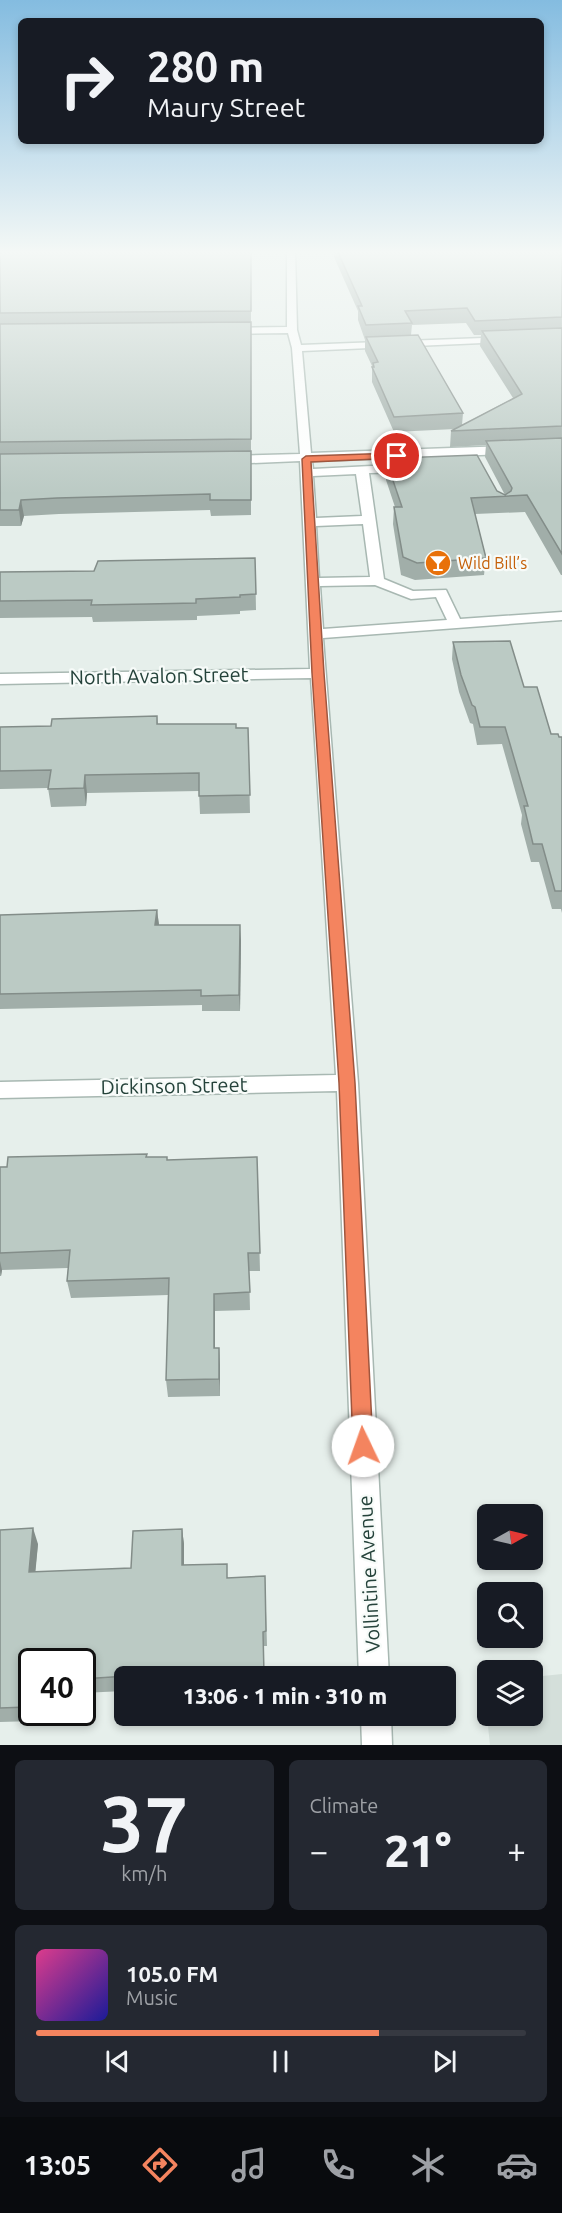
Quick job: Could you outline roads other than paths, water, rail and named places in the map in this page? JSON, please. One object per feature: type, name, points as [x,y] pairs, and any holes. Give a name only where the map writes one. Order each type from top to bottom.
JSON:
[{"type":"street","points":[[216,331],[295,339],[516,339]]},
{"type":"street","name":"Vollintine Avenue","points":[[295,331],[306,466],[347,1083],[374,1666]]},
{"type":"street","points":[[306,466],[419,455],[518,450]]},
{"type":"street","points":[[473,452],[480,465]]},
{"type":"street","points":[[212,460],[362,471],[424,468],[419,455]]},
{"type":"street","points":[[362,471],[377,581]]},
{"type":"street","points":[[309,522],[369,520]]},
{"type":"street","points":[[312,582],[377,581],[411,594],[441,593],[455,623]]},
{"type":"street","points":[[316,634],[562,616]]},
{"type":"street","name":"North Avalon Street","points":[[0,679],[318,673]]},
{"type":"street","name":"Dickinson Street","points":[[0,1090],[347,1083]]},
{"type":"street","points":[[376,1726],[377,1745]]},
{"type":"place","name":"Wild Bill’s","points":[[438,563]]}]
